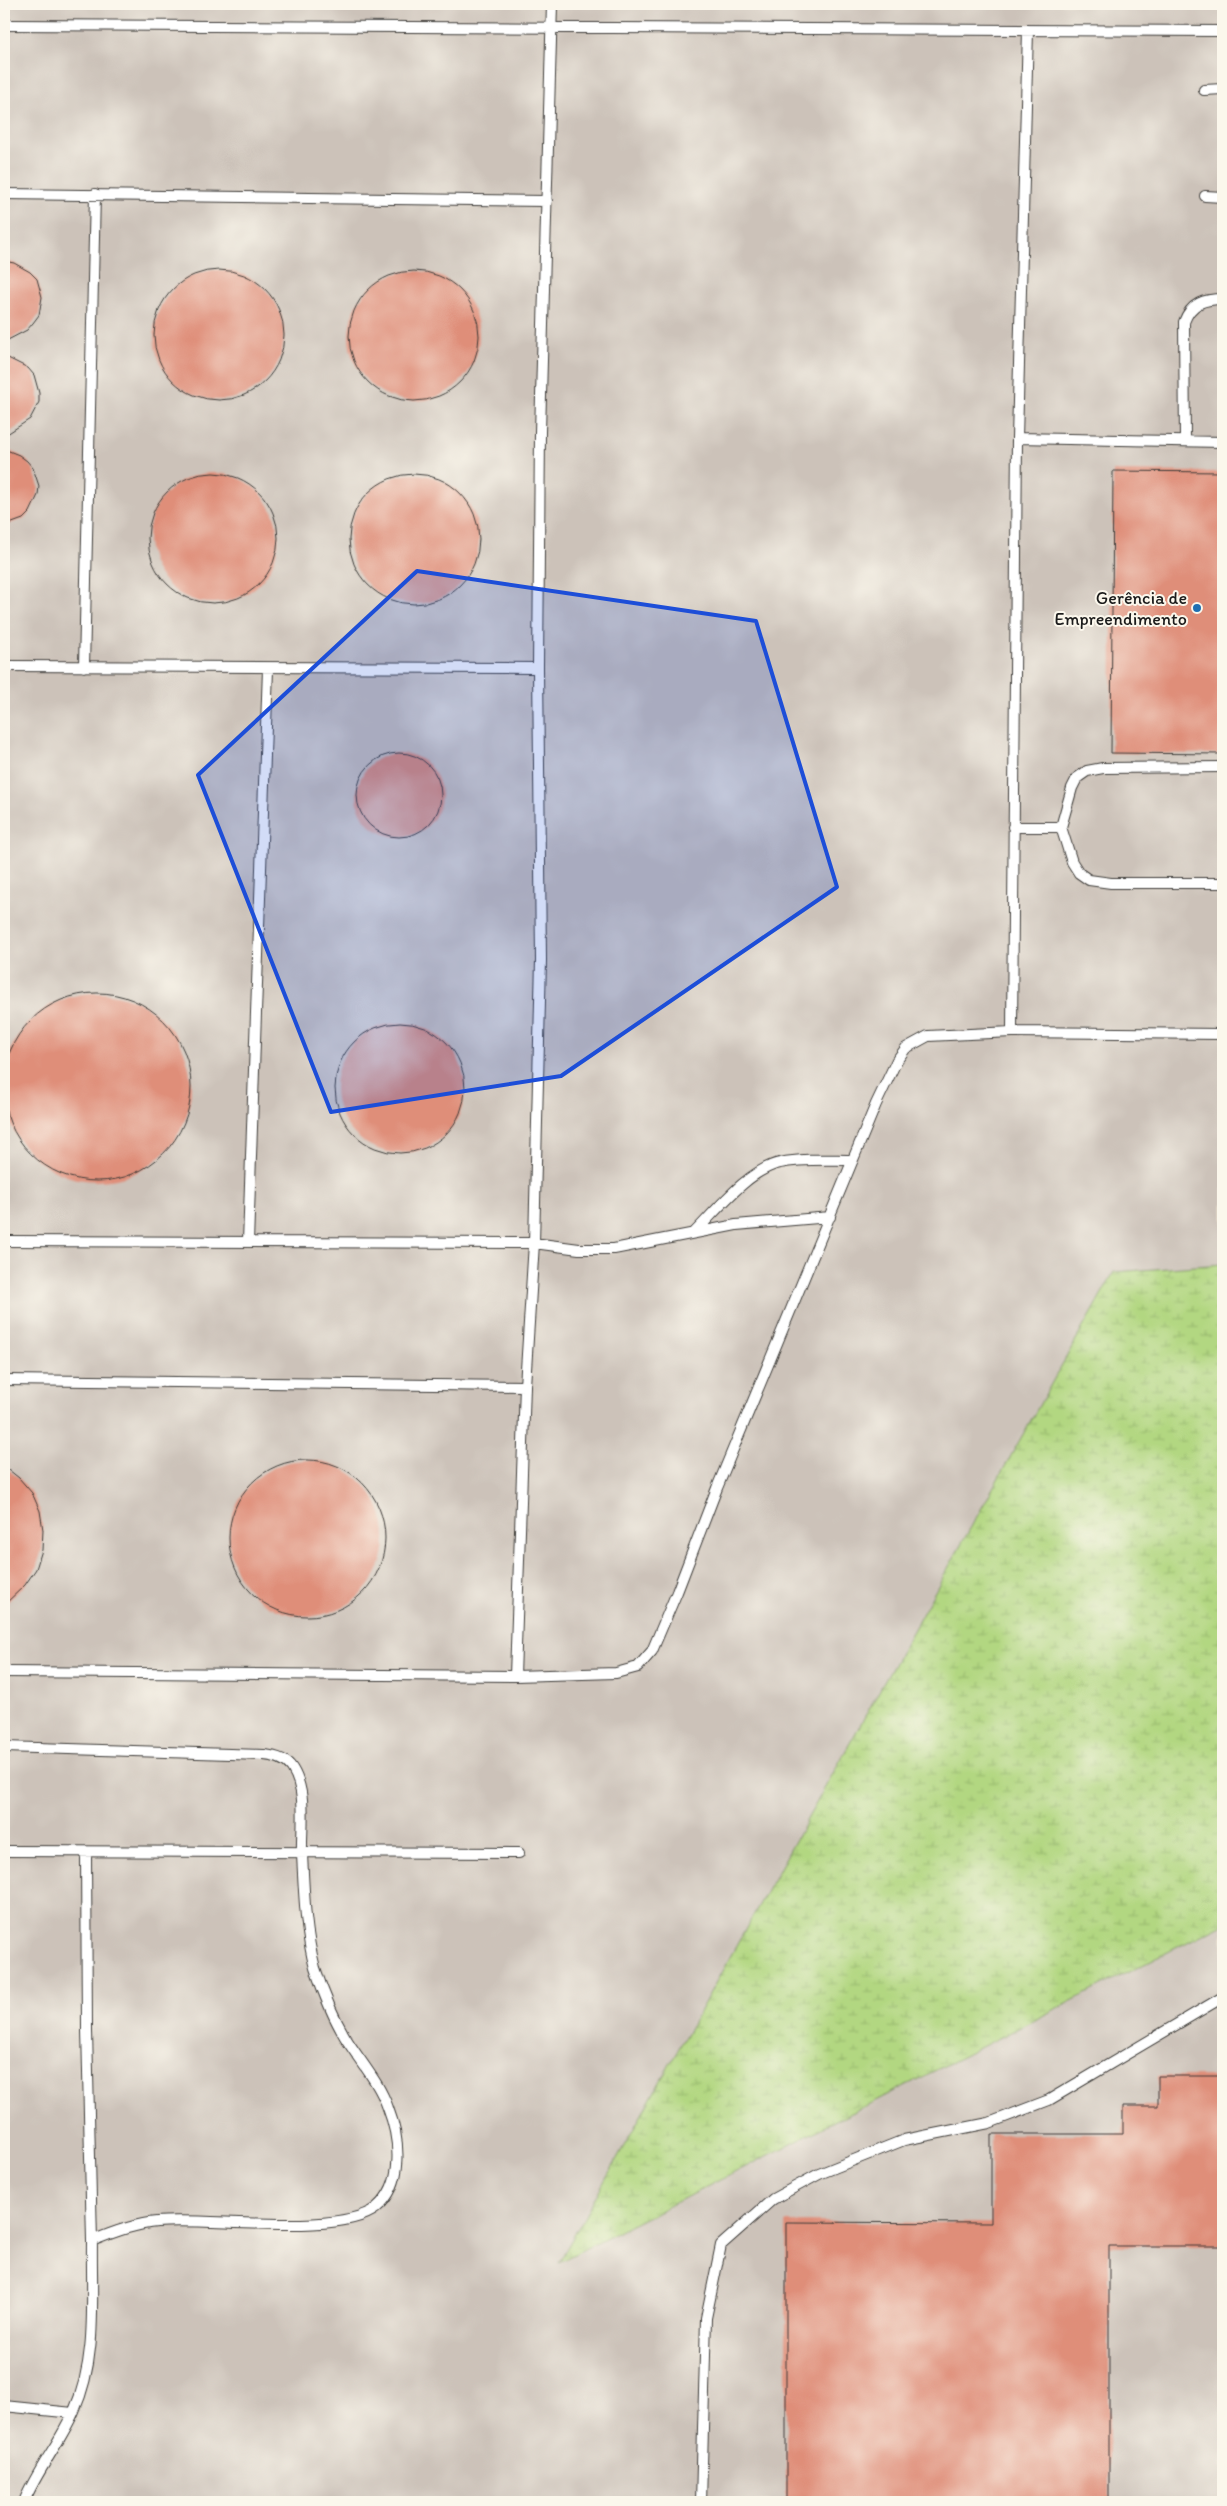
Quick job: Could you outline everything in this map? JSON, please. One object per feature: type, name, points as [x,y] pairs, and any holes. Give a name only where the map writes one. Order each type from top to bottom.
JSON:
[{"type":"lane","points":[[515,1676],[525,1386],[534,1243],[541,960],[538,668],[540,432],[552,4]]},
{"type":"lane","points":[[4,25],[1223,30]]},
{"type":"lane","points":[[1012,1032],[1017,438],[1028,30]]},
{"type":"lane","points":[[1204,90],[1223,89]]},
{"type":"lane","points":[[4,194],[547,201]]},
{"type":"lane","points":[[84,667],[95,194]]},
{"type":"lane","points":[[1205,196],[1223,197]]},
{"type":"lane","points":[[1185,441],[1184,322],[1193,306],[1200,302],[1223,299]]},
{"type":"lane","points":[[1017,438],[1223,442]]},
{"type":"lane","points":[[4,666],[268,669],[538,668]]},
{"type":"lane","points":[[248,1242],[268,669]]},
{"type":"lane","points":[[1223,767],[1103,768],[1087,771],[1077,778],[1072,788],[1061,827],[1076,869],[1089,880],[1111,883],[1223,883]]},
{"type":"lane","points":[[1013,827],[1061,827]]},
{"type":"lane","points":[[4,1672],[515,1676],[616,1673],[638,1667],[648,1657],[677,1592],[717,1488],[884,1086],[896,1060],[906,1048],[928,1036],[1012,1032],[1223,1034]]},
{"type":"lane","points":[[694,1233],[738,1189],[773,1165],[803,1160],[853,1160]]},
{"type":"lane","points":[[4,1241],[534,1243],[579,1249],[614,1249],[736,1225],[830,1217]]},
{"type":"lane","points":[[4,1380],[525,1386]]},
{"type":"lane","points":[[4,1746],[273,1756],[284,1760],[292,1768],[302,1798],[302,1853],[306,1926],[324,1996],[345,2037],[367,2068],[388,2107],[397,2138],[397,2166],[391,2188],[385,2199],[375,2208],[349,2220],[299,2223],[158,2222],[119,2230],[92,2241]]},
{"type":"lane","points":[[4,1851],[519,1853]]},
{"type":"lane","points":[[24,2502],[42,2465],[73,2413],[82,2390],[90,2358],[92,2241],[86,2030],[86,1852]]},
{"type":"lane","points":[[702,2502],[706,2318],[721,2245],[773,2199],[819,2174],[904,2140],[989,2123],[1049,2100],[1223,1997]]},
{"type":"lane","points":[[4,2406],[73,2413]]},
{"type":"highlighted area","points":[[417,571],[756,621],[837,887],[561,1076],[331,1112],[198,775]]},
{"type":"shaded area","points":[[4,4],[1223,4],[1223,1264],[1114,1273],[560,2262],[1223,1924],[1223,2502],[4,2502]]},
{"type":"green space","points":[[1223,1264],[1223,1924],[559,2262],[1114,1272]]},
{"type":"building","points":[[4,261],[14,263],[30,272],[37,279],[42,297],[39,315],[33,323],[27,330],[4,342]]},
{"type":"building","points":[[219,270],[232,271],[244,275],[265,289],[279,310],[283,322],[283,348],[279,360],[265,381],[244,395],[232,399],[219,400],[206,399],[194,395],[173,381],[159,360],[155,348],[154,335],[155,322],[159,310],[173,289],[194,275],[206,271]]},
{"type":"building","points":[[414,271],[427,272],[439,276],[460,290],[474,311],[478,323],[478,349],[474,361],[460,382],[439,396],[427,400],[414,401],[401,400],[389,396],[368,382],[354,361],[350,349],[349,336],[350,323],[354,311],[368,290],[389,276],[401,272]]},
{"type":"building","points":[[4,356],[28,368],[34,375],[39,393],[39,402],[30,419],[4,436]]},
{"type":"building","points":[[4,449],[19,455],[27,461],[33,468],[39,486],[38,495],[30,512],[23,519],[4,526]]},
{"type":"building","name":"Gerência de Empreendimento","points":[[1113,471],[1223,472],[1223,754],[1111,753]]},
{"type":"building","points":[[213,473],[226,474],[238,478],[259,492],[273,513],[277,525],[277,551],[273,563],[259,584],[238,598],[226,602],[213,603],[200,602],[188,598],[167,584],[153,563],[149,551],[148,538],[149,525],[153,513],[167,492],[188,478],[200,474]]},
{"type":"building","points":[[414,474],[427,475],[439,479],[460,493],[474,514],[478,526],[478,552],[474,564],[460,585],[439,599],[427,603],[414,604],[401,603],[389,599],[368,585],[354,564],[350,552],[349,539],[350,526],[354,514],[368,493],[389,479],[401,475]]},
{"type":"building","points":[[391,753],[407,753],[423,760],[434,771],[441,787],[438,811],[429,825],[423,830],[407,837],[391,837],[375,830],[364,819],[357,803],[357,787],[364,771],[375,760]]},
{"type":"building","points":[[97,993],[133,1000],[157,1014],[170,1027],[184,1051],[191,1087],[184,1123],[170,1147],[157,1160],[133,1174],[97,1181],[61,1174],[37,1160],[24,1147],[10,1123],[3,1087],[10,1051],[24,1027],[37,1014],[61,1000]]},
{"type":"building","points":[[400,1023],[413,1024],[425,1028],[446,1042],[460,1063],[464,1075],[464,1101],[460,1113],[446,1134],[425,1148],[413,1152],[400,1153],[387,1152],[375,1148],[354,1134],[340,1113],[336,1101],[335,1088],[336,1075],[340,1063],[354,1042],[375,1028],[387,1024]]},
{"type":"building","points":[[299,1460],[315,1460],[330,1463],[344,1469],[357,1477],[368,1488],[382,1515],[385,1538],[384,1553],[376,1575],[368,1588],[357,1599],[330,1613],[315,1616],[299,1616],[284,1613],[270,1607],[257,1599],[246,1588],[232,1561],[229,1546],[229,1530],[232,1515],[238,1501],[246,1488],[257,1477],[284,1463]]},
{"type":"building","points":[[4,1466],[19,1478],[32,1493],[40,1511],[43,1530],[42,1550],[36,1569],[25,1585],[4,1605]]},
{"type":"building","points":[[1158,2076],[1223,2076],[1223,2246],[1109,2246],[1109,2502],[786,2502],[786,2222],[991,2223],[991,2134],[1123,2134],[1123,2106],[1158,2106]]},
{"type":"place","name":"Gerência de Empreendimento","points":[[1197,608]]}]
